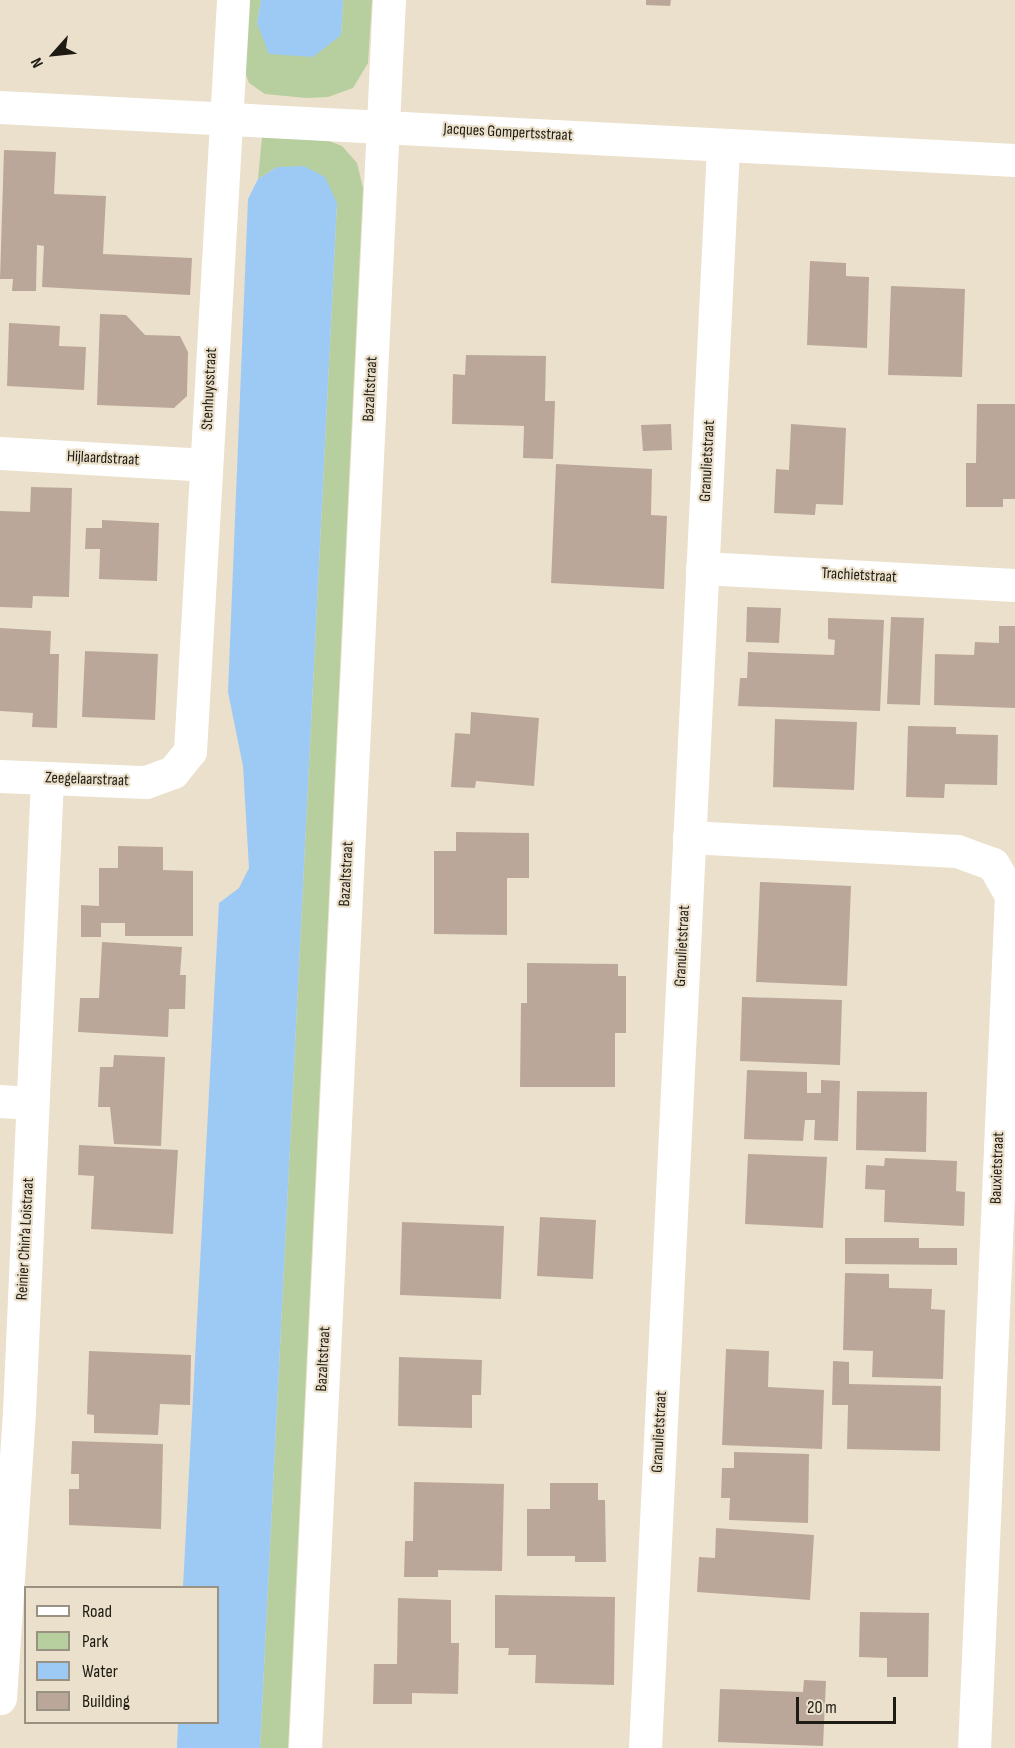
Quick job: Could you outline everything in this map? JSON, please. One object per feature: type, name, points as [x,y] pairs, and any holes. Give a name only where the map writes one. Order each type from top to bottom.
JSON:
[{"type":"street","name":"Stenhuysstraat","points":[[173,772],[190,751],[233,0]]},
{"type":"street","name":"Bazaltstraat","points":[[305,1748],[389,0]]},
{"type":"street","name":"Jacques Gompertsstraat","points":[[0,107],[1015,160]]},
{"type":"street","name":"Granulietstraat","points":[[645,1748],[723,145]]},
{"type":"street","name":"Hijlaardstraat","points":[[0,453],[206,465]]},
{"type":"street","name":"Trachietstraat","points":[[702,568],[1015,585]]},
{"type":"street","name":"Zeegelaarstraat","points":[[0,776],[146,782],[173,772]]},
{"type":"street","name":"Reinier Chin'a Loistraat","points":[[0,1698],[9,1412],[32,1103],[47,779]]},
{"type":"street","name":"Bauxietstraat","points":[[689,837],[957,850],[993,864],[1011,895],[974,1748]]},
{"type":"street","points":[[0,1101],[32,1103]]},
{"type":"green space","points":[[244,0],[261,0],[257,23],[341,35],[343,0],[372,0],[368,63],[353,88],[328,97],[306,98],[265,94],[249,83],[239,57]]},
{"type":"green space","points":[[262,137],[319,137],[342,146],[357,163],[363,188],[288,1748],[260,1748],[337,203],[277,167],[258,179]]},
{"type":"water","points":[[261,0],[343,0],[341,35],[313,57],[269,54],[257,23]]},
{"type":"water","points":[[304,166],[325,177],[337,203],[260,1748],[177,1748],[178,1724],[219,1724],[219,1586],[183,1586],[219,903],[239,888],[249,868],[243,766],[228,692],[248,199],[258,179],[277,167]]},
{"type":"building","points":[[646,0],[671,0],[670,6],[646,5]]},
{"type":"building","points":[[4,150],[56,152],[54,194],[106,196],[103,254],[192,258],[190,295],[42,287],[44,246],[37,245],[36,291],[12,291],[13,279],[0,279]]},
{"type":"building","points":[[810,261],[846,263],[846,276],[869,277],[867,348],[807,345]]},
{"type":"building","points":[[891,286],[965,289],[962,377],[888,375]]},
{"type":"building","points":[[100,314],[126,315],[145,335],[180,336],[188,352],[187,396],[174,408],[97,405]]},
{"type":"building","points":[[9,323],[60,326],[59,346],[86,347],[84,390],[7,386]]},
{"type":"building","points":[[466,355],[546,356],[545,401],[555,401],[553,459],[523,458],[524,426],[452,424],[453,374],[465,375]]},
{"type":"building","points":[[977,404],[1015,404],[1015,499],[1003,499],[1003,507],[966,507],[966,463],[976,463]]},
{"type":"building","points":[[671,424],[672,450],[643,451],[641,425]]},
{"type":"building","points":[[791,424],[846,428],[843,505],[816,504],[815,515],[774,513],[776,469],[789,470]]},
{"type":"building","points":[[556,464],[652,469],[651,515],[667,516],[664,589],[551,583]]},
{"type":"building","points":[[31,487],[72,488],[69,597],[33,596],[32,608],[0,607],[0,511],[30,512]]},
{"type":"building","points":[[102,520],[159,523],[157,581],[99,579],[100,549],[85,549],[86,528],[102,528]]},
{"type":"building","points":[[747,607],[781,608],[779,643],[746,642]]},
{"type":"building","points":[[891,617],[924,618],[920,705],[887,704]]},
{"type":"building","points":[[828,618],[884,620],[880,711],[738,706],[740,678],[747,678],[748,652],[834,655],[835,640],[828,639]]},
{"type":"building","points":[[999,626],[1015,626],[1015,708],[934,705],[935,654],[974,655],[975,642],[999,643]]},
{"type":"building","points":[[0,628],[51,631],[50,654],[59,654],[57,728],[32,727],[33,713],[0,711]]},
{"type":"building","points":[[85,651],[158,654],[155,720],[82,717]]},
{"type":"building","points":[[471,712],[539,718],[534,786],[476,781],[475,788],[451,787],[455,733],[470,734]]},
{"type":"building","points":[[775,719],[857,722],[854,790],[773,787]]},
{"type":"building","points":[[908,726],[956,727],[956,734],[998,735],[997,785],[945,784],[944,798],[906,797]]},
{"type":"building","points":[[456,832],[529,833],[529,878],[507,878],[507,935],[434,934],[434,851],[456,851]]},
{"type":"building","points":[[118,846],[163,847],[163,870],[193,871],[193,936],[125,936],[125,923],[101,923],[101,937],[81,937],[81,905],[99,906],[99,868],[118,868]]},
{"type":"building","points":[[760,882],[851,886],[847,986],[756,982]]},
{"type":"building","points":[[102,942],[182,947],[180,975],[186,975],[185,1009],[169,1009],[168,1037],[78,1032],[80,998],[99,998]]},
{"type":"building","points":[[527,963],[618,964],[618,976],[626,976],[626,1033],[615,1033],[615,1087],[520,1087],[521,1003],[527,1003]]},
{"type":"building","points":[[742,997],[842,1000],[840,1065],[740,1061]]},
{"type":"building","points":[[114,1055],[165,1057],[161,1146],[114,1144],[110,1107],[98,1107],[100,1067],[113,1067]]},
{"type":"building","points":[[747,1070],[807,1072],[807,1093],[821,1093],[821,1080],[840,1081],[838,1141],[814,1140],[815,1120],[805,1120],[803,1141],[744,1139]]},
{"type":"building","points":[[857,1091],[927,1092],[926,1152],[856,1150]]},
{"type":"building","points":[[79,1145],[178,1150],[173,1234],[91,1229],[94,1176],[78,1175]]},
{"type":"building","points":[[748,1154],[827,1157],[823,1228],[745,1224]]},
{"type":"building","points":[[885,1158],[957,1161],[956,1191],[965,1192],[964,1226],[884,1222],[885,1190],[865,1189],[866,1165],[884,1166]]},
{"type":"building","points":[[540,1217],[596,1220],[593,1279],[537,1276]]},
{"type":"building","points":[[402,1222],[504,1226],[501,1299],[400,1295]]},
{"type":"building","points":[[845,1238],[919,1238],[919,1248],[957,1248],[957,1265],[845,1264]]},
{"type":"building","points":[[845,1273],[889,1274],[889,1288],[932,1289],[931,1309],[945,1310],[943,1379],[872,1377],[873,1351],[843,1350]]},
{"type":"building","points":[[726,1349],[769,1351],[768,1387],[824,1390],[822,1449],[722,1445]]},
{"type":"building","points":[[89,1351],[191,1355],[190,1405],[160,1404],[158,1435],[94,1433],[94,1415],[87,1414]]},
{"type":"building","points":[[399,1357],[482,1360],[481,1395],[472,1395],[472,1428],[398,1426]]},
{"type":"building","points":[[833,1361],[849,1362],[849,1384],[941,1386],[940,1451],[847,1449],[848,1405],[832,1405]]},
{"type":"building","points":[[72,1441],[163,1444],[161,1529],[69,1525],[69,1489],[79,1489],[79,1474],[71,1474]]},
{"type":"building","points":[[734,1452],[809,1454],[808,1523],[729,1520],[730,1498],[721,1498],[722,1468],[734,1468]]},
{"type":"building","points":[[414,1482],[504,1484],[502,1571],[438,1570],[438,1577],[404,1577],[405,1541],[413,1541]]},
{"type":"building","points":[[550,1483],[598,1483],[598,1500],[605,1500],[606,1562],[575,1562],[575,1556],[527,1556],[527,1509],[550,1509]]},
{"type":"building","points":[[716,1528],[814,1535],[810,1600],[697,1592],[699,1557],[715,1558]]},
{"type":"building","points":[[495,1595],[615,1597],[614,1685],[535,1683],[536,1655],[508,1655],[509,1648],[495,1648]]},
{"type":"building","points":[[398,1598],[451,1600],[451,1643],[459,1643],[458,1694],[412,1693],[412,1704],[373,1704],[374,1664],[397,1664]]},
{"type":"building","points":[[860,1612],[929,1613],[928,1677],[887,1677],[887,1658],[859,1657]]},
{"type":"building","points":[[804,1680],[826,1681],[823,1746],[718,1742],[720,1689],[803,1692]]}]
